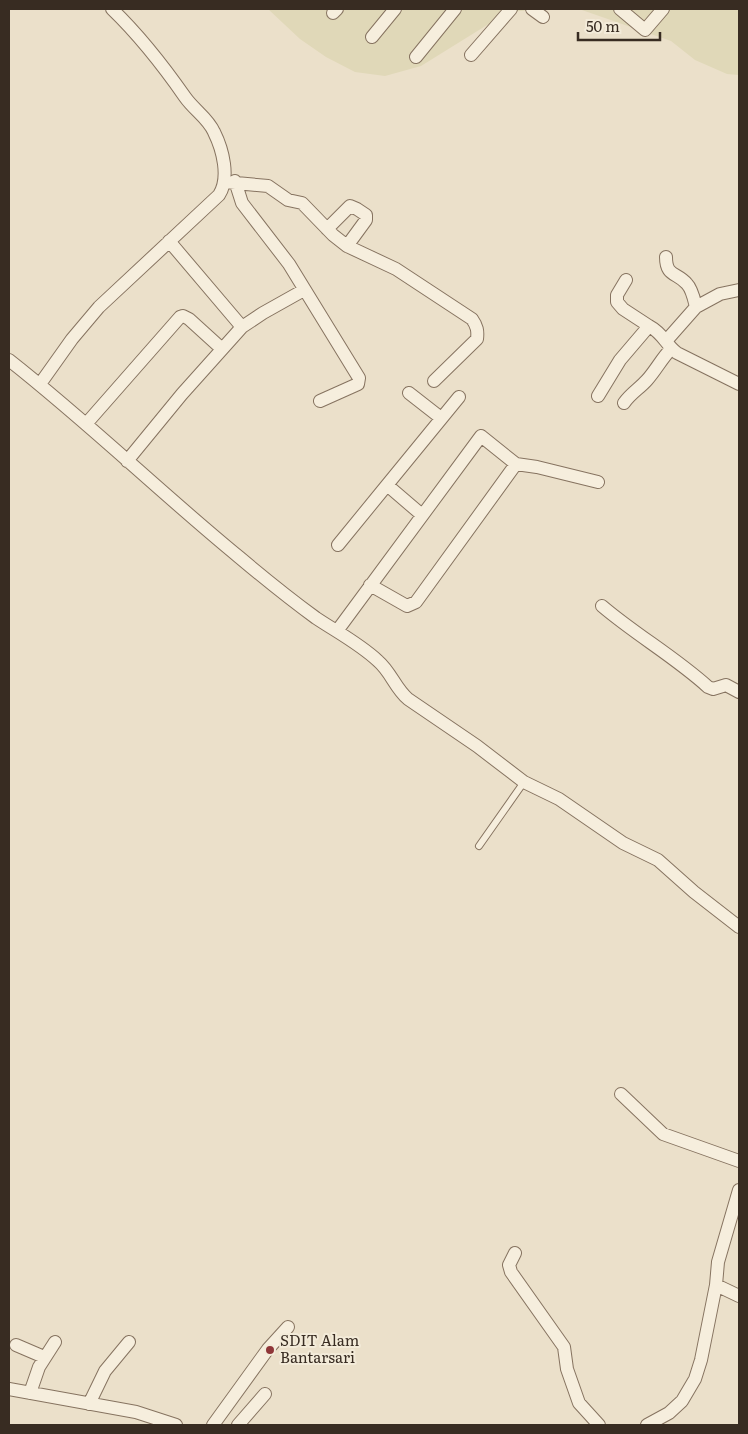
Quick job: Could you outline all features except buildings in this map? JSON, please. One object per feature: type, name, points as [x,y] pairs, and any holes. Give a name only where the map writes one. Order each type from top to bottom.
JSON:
[{"type":"street","points":[[112,9],[160,60],[185,97],[211,125],[230,182],[242,204],[275,244],[359,378],[358,384],[320,401]]},
{"type":"street","points":[[372,36],[395,9]]},
{"type":"street","points":[[416,56],[455,9]]},
{"type":"street","points":[[471,54],[511,9]]},
{"type":"street","points":[[532,9],[543,17]]},
{"type":"street","points":[[620,9],[645,30],[663,9]]},
{"type":"street","points":[[230,182],[274,188],[288,200],[305,206],[347,246],[385,263],[472,319],[478,333],[477,339],[434,381]]},
{"type":"street","points":[[40,384],[87,320],[219,195],[230,182]]},
{"type":"street","points":[[327,229],[350,206],[366,215],[366,220],[347,246]]},
{"type":"street","points":[[169,241],[242,327]]},
{"type":"street","points":[[666,256],[667,268],[674,276],[686,282],[696,306]]},
{"type":"street","points":[[626,280],[617,295],[617,302],[623,309],[662,335],[669,345],[683,356],[739,384]]},
{"type":"street","points":[[127,461],[242,327],[263,312],[304,290]]},
{"type":"street","points":[[624,403],[633,391],[647,380],[696,306],[720,294],[739,290]]},
{"type":"street","points":[[86,424],[180,317],[183,316],[189,319],[222,349]]},
{"type":"street","points":[[598,396],[620,360],[649,326]]},
{"type":"street","points":[[9,360],[40,384],[241,559],[318,619],[382,664],[403,695],[477,746],[524,782],[564,802],[623,843],[658,860],[694,892],[739,927]]},
{"type":"street","points":[[409,392],[441,418]]},
{"type":"street","points":[[338,545],[459,397]]},
{"type":"street","points":[[337,631],[481,436],[516,464],[537,467],[598,482]]},
{"type":"street","points":[[370,585],[407,606],[416,602],[516,464]]},
{"type":"street","points":[[387,485],[422,515]]},
{"type":"street","points":[[602,606],[648,642],[674,658],[708,687],[713,688],[726,685],[739,692]]},
{"type":"street","points":[[621,1094],[663,1134],[739,1162]]},
{"type":"street","points":[[647,1425],[669,1413],[682,1401],[695,1379],[701,1360],[716,1285],[718,1262],[739,1190]]},
{"type":"street","points":[[515,1253],[509,1265],[512,1272],[564,1346],[567,1368],[579,1403],[599,1425]]},
{"type":"street","points":[[716,1285],[739,1296]]},
{"type":"street","points":[[213,1425],[268,1349],[288,1327]]},
{"type":"street","points":[[30,1392],[44,1357],[55,1342]]},
{"type":"street","points":[[89,1404],[105,1371],[129,1342]]},
{"type":"street","points":[[16,1345],[44,1357]]},
{"type":"street","points":[[9,1389],[136,1412],[176,1425]]},
{"type":"street","points":[[238,1425],[265,1394]]},
{"type":"lane","points":[[479,846],[524,782]]},
{"type":"shaded area","points":[[268,9],[547,9],[508,12],[421,66],[385,76],[355,72],[326,57],[300,39]]},
{"type":"shaded area","points":[[579,9],[739,9],[739,75],[727,74],[695,60],[671,41]]},
{"type":"place","name":"SDIT Alam Bantarsari","points":[[270,1350]]}]
